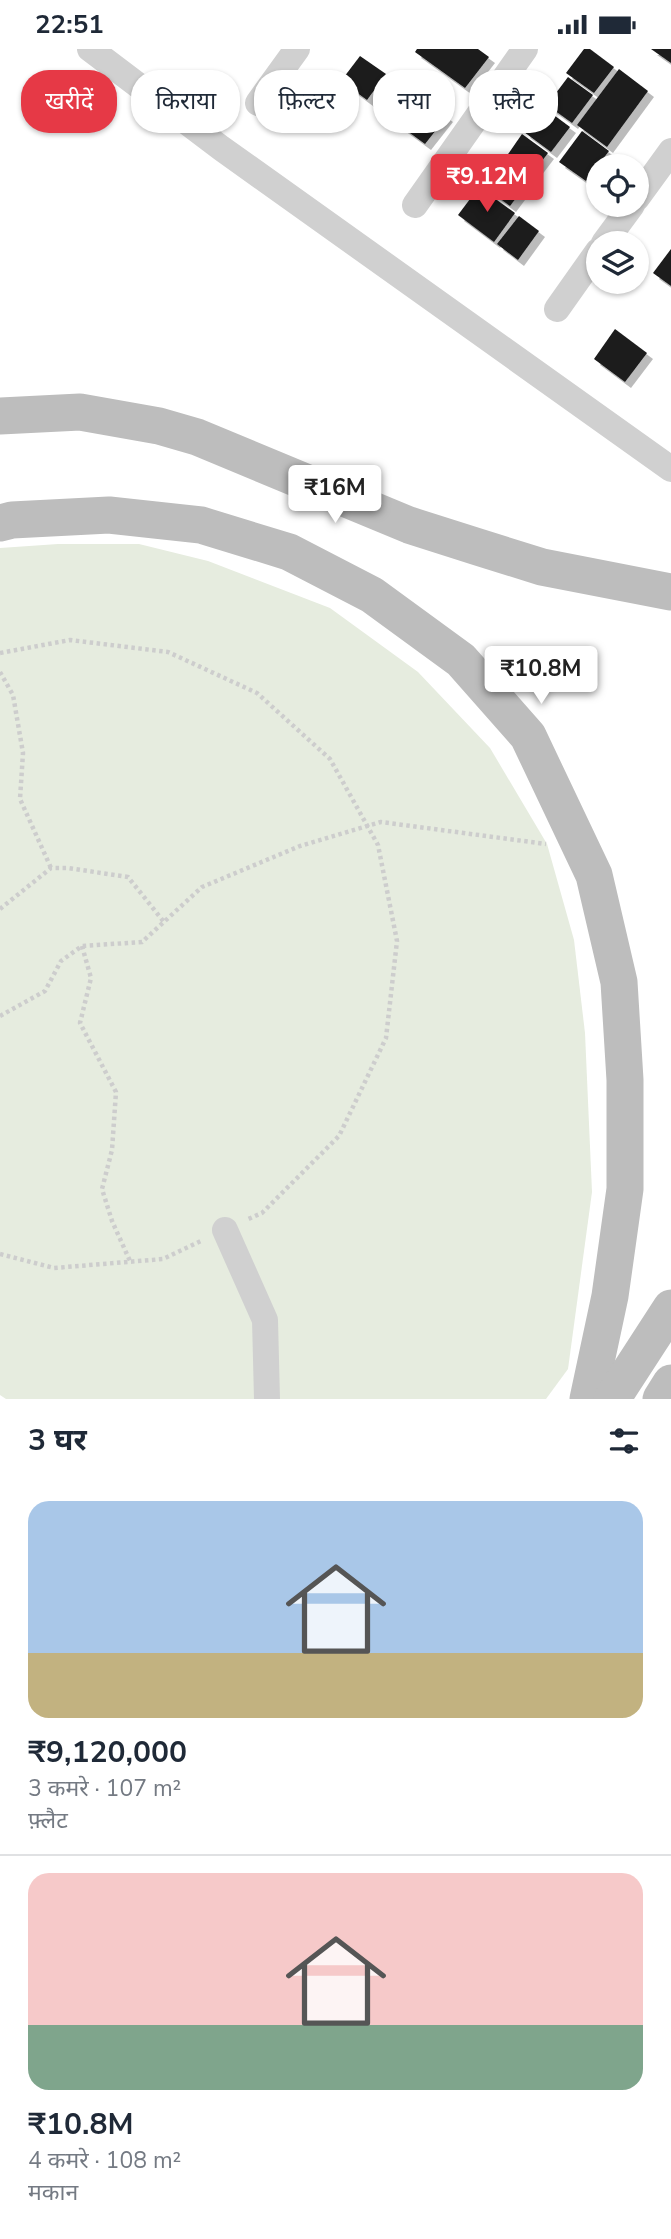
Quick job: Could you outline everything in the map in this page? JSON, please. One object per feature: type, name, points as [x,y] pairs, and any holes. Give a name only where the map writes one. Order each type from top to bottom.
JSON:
[{"type":"main road","points":[[0,416],[80,412],[159,426],[197,437],[409,525],[542,567],[671,592]]},
{"type":"main road","points":[[0,523],[12,520],[109,515],[201,525],[289,552],[372,595],[461,660],[528,736],[594,875],[618,982],[625,1080],[625,1189],[610,1296],[588,1399]]},
{"type":"main road","points":[[612,1399],[671,1308]]},
{"type":"main road","points":[[661,1399],[671,1383]]},
{"type":"street","points":[[90,49],[221,148],[671,468]]},
{"type":"street","points":[[282,70],[297,49]]},
{"type":"street","points":[[415,205],[525,49]]},
{"type":"street","points":[[649,181],[671,151]]},
{"type":"street","points":[[557,309],[586,268]]},
{"type":"street","points":[[225,1230],[265,1320],[267,1399]]},
{"type":"path","points":[[0,653],[70,640],[168,652],[257,693],[330,759],[378,845],[397,941],[386,1038],[339,1136],[262,1213],[163,1259],[54,1268],[0,1254]]},
{"type":"path","points":[[0,672],[13,695],[23,753],[20,799],[51,868]]},
{"type":"path","points":[[0,1005],[1,1015],[45,991],[61,961],[82,946],[142,942],[202,887],[300,846],[381,822],[547,844]]},
{"type":"path","points":[[0,909],[51,868],[68,868],[128,877],[164,922]]},
{"type":"path","points":[[82,946],[91,978],[80,1023],[116,1092],[112,1150],[102,1189],[112,1221],[130,1261]]},
{"type":"shaded area","points":[[58,544],[139,544],[208,561],[330,608],[418,672],[490,748],[547,844],[574,940],[585,1033],[592,1192],[568,1369],[546,1399],[6,1399],[0,1395],[0,548]]},
{"type":"building","points":[[417,49],[478,49],[489,57],[479,70],[469,70],[469,83],[465,88],[455,81],[455,70],[440,70],[415,52]]},
{"type":"building","points":[[584,49],[590,49],[614,67],[594,93],[566,73]]},
{"type":"building","points":[[651,49],[671,49],[671,63]]},
{"type":"building","points":[[360,56],[380,70],[373,70],[373,92],[367,100],[359,94],[359,70],[349,70]]},
{"type":"building","points":[[619,69],[648,91],[607,147],[577,125]]},
{"type":"building","points":[[568,77],[593,95],[572,123],[558,113],[558,90]]},
{"type":"building","points":[[558,118],[570,127],[551,152],[525,133],[558,133]]},
{"type":"building","points":[[582,131],[609,151],[607,154],[586,154],[586,181],[559,162]]},
{"type":"building","points":[[410,133],[434,133],[425,144]]},
{"type":"building","points":[[522,134],[548,153],[529,178],[504,160]]},
{"type":"building","points":[[501,162],[528,182],[510,206],[483,186]]},
{"type":"building","points":[[479,187],[515,213],[494,242],[458,215]]},
{"type":"building","points":[[519,216],[539,231],[518,260],[497,244]]},
{"type":"building","points":[[671,249],[671,286],[653,273]]},
{"type":"building","points":[[615,329],[647,353],[625,382],[594,359]]}]
